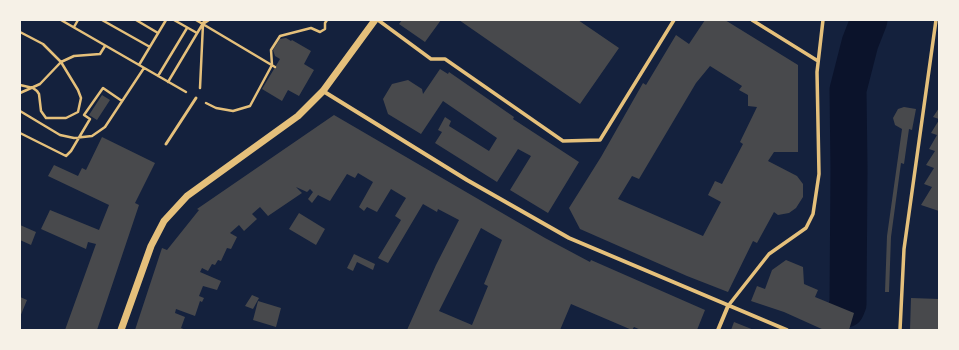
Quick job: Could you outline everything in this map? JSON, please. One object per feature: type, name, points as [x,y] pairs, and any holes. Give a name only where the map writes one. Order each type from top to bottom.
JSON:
[{"type":"street","points":[[121,330],[151,246],[164,221],[187,196],[298,116],[322,91],[376,20],[431,59],[445,59],[563,141],[600,140],[674,20]]},
{"type":"street","points":[[752,20],[818,61]]},
{"type":"street","points":[[718,330],[728,306],[769,254],[806,228],[813,214],[819,174],[817,72],[823,20]]},
{"type":"street","points":[[900,330],[904,249],[936,20]]},
{"type":"street","points":[[322,91],[468,180],[569,238],[787,330]]},
{"type":"lane","points":[[166,144],[198,99]]},
{"type":"path","points":[[61,20],[198,99],[216,108],[234,111],[250,106],[274,66],[271,50],[280,36],[311,28],[320,32],[325,29],[327,20]]},
{"type":"path","points":[[74,27],[78,20]]},
{"type":"path","points":[[102,20],[150,47]]},
{"type":"path","points":[[136,20],[158,33]]},
{"type":"path","points":[[139,65],[166,20]]},
{"type":"path","points":[[174,20],[197,33]]},
{"type":"path","points":[[196,20],[274,66]]},
{"type":"path","points":[[168,82],[205,20]]},
{"type":"path","points":[[203,24],[209,20]]},
{"type":"path","points":[[198,99],[203,24]]},
{"type":"path","points":[[158,76],[187,28]]},
{"type":"path","points":[[20,32],[44,44],[61,62],[78,90],[81,98],[78,112],[66,118],[46,118],[41,111],[39,94],[33,88],[20,85]]},
{"type":"path","points":[[20,93],[33,88],[48,78],[61,62],[74,56],[100,54],[105,46]]},
{"type":"path","points":[[20,111],[60,136],[78,138],[92,136],[105,127],[144,68]]},
{"type":"path","points":[[20,133],[63,156],[66,156],[71,151],[90,119],[84,115],[103,88],[122,101]]},
{"type":"building","points":[[402,20],[441,20],[425,42],[399,24]]},
{"type":"building","points":[[459,20],[578,20],[619,48],[580,104]]},
{"type":"building","points":[[705,20],[725,20],[798,65],[798,152],[774,152],[768,161],[797,176],[803,184],[803,197],[796,208],[789,213],[778,215],[774,212],[757,243],[753,241],[728,292],[687,276],[580,229],[569,208],[601,157],[643,83],[646,85],[676,35],[689,44]],"holes":[[[710,66],[742,86],[739,90],[748,95],[748,106],[757,107],[740,142],[743,144],[722,184],[715,181],[708,195],[721,202],[703,236],[618,199],[632,176],[639,179],[696,83]]]},
{"type":"building","points":[[286,38],[311,51],[304,64],[314,70],[299,96],[288,90],[282,101],[262,89],[280,59],[275,56],[273,50],[280,39]]},
{"type":"building","points":[[440,69],[448,74],[449,72],[514,117],[513,119],[579,162],[548,213],[510,190],[531,156],[518,149],[497,182],[435,143],[442,132],[438,130],[445,117],[451,121],[449,126],[489,151],[497,138],[443,101],[421,134],[388,114],[383,99],[392,84],[408,80],[422,89],[423,94]]},
{"type":"building","points":[[102,95],[110,100],[97,120],[89,115]]},
{"type":"building","points":[[904,107],[916,109],[912,130],[909,129],[904,164],[901,163],[891,237],[889,292],[885,292],[887,236],[902,129],[895,125],[893,118],[898,109]]},
{"type":"building","points":[[939,108],[939,119],[933,117]]},
{"type":"building","points":[[334,115],[545,238],[590,262],[591,260],[705,310],[697,330],[641,330],[634,327],[632,330],[571,304],[560,330],[407,330],[436,265],[459,220],[438,209],[437,212],[423,204],[388,263],[378,258],[401,220],[395,216],[406,198],[391,189],[377,212],[367,207],[364,211],[359,207],[373,182],[358,173],[355,178],[347,174],[330,201],[318,195],[312,203],[308,199],[313,192],[310,189],[307,192],[296,187],[302,193],[268,216],[260,207],[252,214],[257,219],[244,231],[239,225],[230,233],[237,237],[231,249],[227,248],[221,261],[218,260],[215,265],[212,264],[208,271],[202,268],[200,272],[221,281],[217,290],[203,286],[199,296],[204,298],[202,302],[200,301],[195,316],[176,309],[175,313],[185,317],[181,328],[186,330],[135,330],[162,248],[167,250],[199,210],[197,209]],"holes":[[[481,228],[502,240],[484,284],[488,286],[472,325],[439,311]]]},
{"type":"building","points":[[939,120],[939,211],[921,205],[932,187],[924,184],[934,168],[926,165],[935,151],[929,149],[937,135],[931,133]]},
{"type":"building","points":[[102,137],[155,163],[135,203],[139,205],[97,330],[65,330],[96,244],[88,242],[86,249],[41,229],[50,210],[99,230],[109,205],[48,176],[54,165],[78,176],[82,168],[86,170]]},
{"type":"building","points":[[299,213],[325,229],[316,245],[289,229]]},
{"type":"building","points":[[20,225],[36,232],[31,245],[20,240]]},
{"type":"building","points":[[354,254],[375,264],[373,270],[357,262],[353,271],[347,268]]},
{"type":"building","points":[[786,260],[803,267],[804,284],[818,290],[815,297],[854,313],[849,330],[824,330],[784,312],[751,301],[757,286],[765,289],[772,270]]},
{"type":"building","points":[[252,295],[259,298],[253,309],[245,306]]},
{"type":"building","points":[[20,297],[27,300],[20,317]]},
{"type":"building","points":[[911,298],[939,299],[939,330],[910,330]]},
{"type":"building","points":[[258,301],[281,308],[276,327],[253,320]]},
{"type":"building","points":[[734,322],[754,330],[731,330]]},
{"type":"waterway","points":[[846,309],[848,304],[848,90],[860,43],[869,20]]}]
